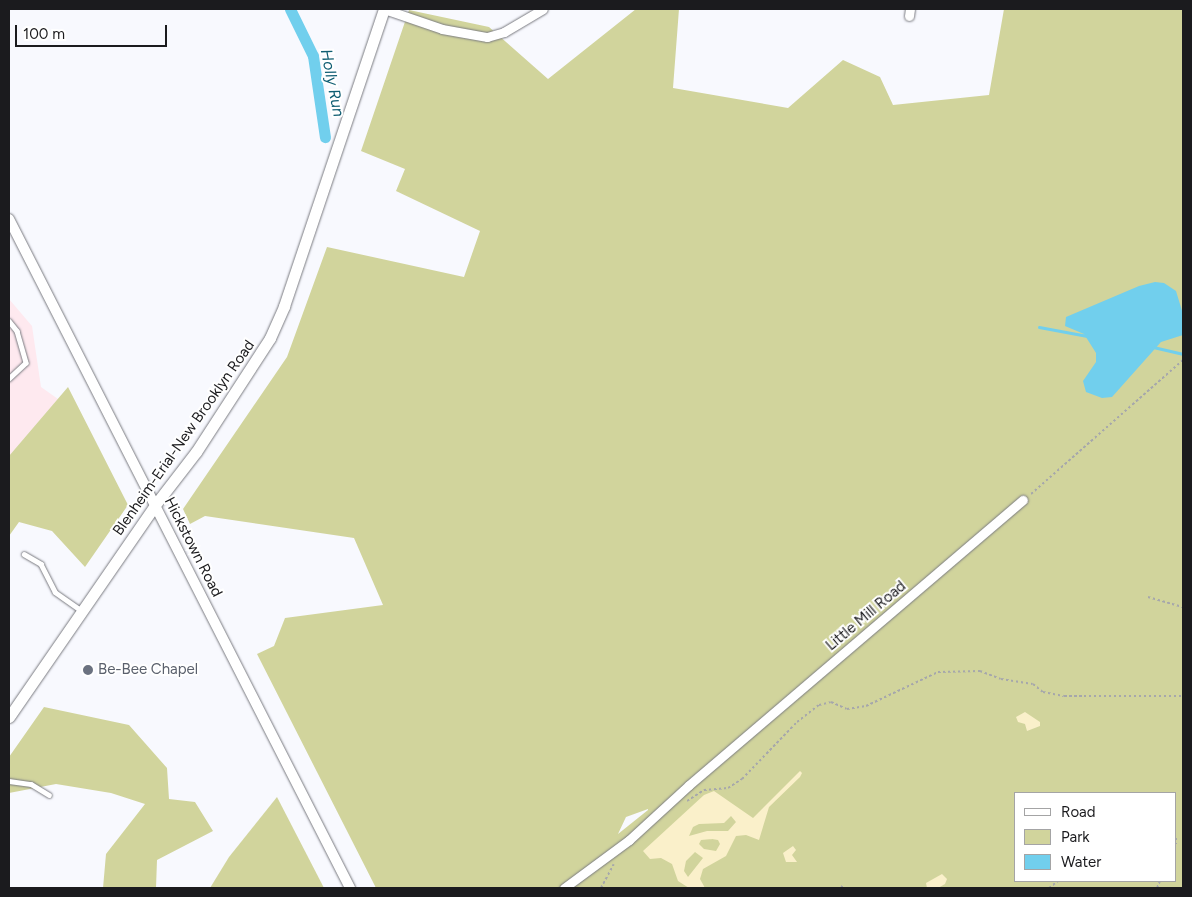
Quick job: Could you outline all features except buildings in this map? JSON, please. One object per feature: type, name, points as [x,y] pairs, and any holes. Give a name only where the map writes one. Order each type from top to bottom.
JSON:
[{"type":"main road","name":"Blenheim-Erial-New Brooklyn Road","points":[[9,717],[155,505],[196,452],[270,338],[284,306],[384,9]]},
{"type":"street","points":[[384,9],[442,29],[487,37],[504,32],[543,9]]},
{"type":"street","name":"Hickstown Road","points":[[9,219],[350,888]]},
{"type":"street","name":"Little Mill Road","points":[[564,888],[629,840],[696,778],[1023,500]]},
{"type":"lane","points":[[9,321],[18,332],[26,363],[9,379]]},
{"type":"lane","points":[[24,554],[41,564],[55,592],[82,610]]},
{"type":"lane","points":[[9,781],[31,784],[49,795]]},
{"type":"path","points":[[1023,500],[1075,458],[1183,360]]},
{"type":"path","points":[[1148,597],[1183,608]]},
{"type":"path","points":[[686,802],[704,790],[728,788],[742,779],[797,722],[819,704],[831,702],[847,708],[866,706],[938,672],[980,671],[1001,679],[1033,684],[1043,692],[1064,696],[1183,696]]},
{"type":"path","points":[[601,888],[618,858]]},
{"type":"shaded area","points":[[9,299],[32,326],[41,387],[58,399],[9,456]]},
{"type":"green space","points":[[636,9],[679,9],[673,88],[788,108],[843,60],[880,77],[893,105],[989,95],[1004,9],[1183,9],[1183,888],[376,888],[257,654],[274,646],[285,618],[383,605],[354,538],[205,516],[190,524],[183,509],[287,357],[327,247],[464,277],[480,231],[396,191],[405,169],[361,151],[409,10],[489,27],[548,79]],"holes":[[[648,810],[618,834],[626,817]]]},
{"type":"green space","points":[[68,387],[128,505],[85,567],[52,531],[19,522],[9,536],[9,456]]},
{"type":"green space","points":[[44,707],[129,725],[167,768],[169,799],[195,802],[213,831],[157,860],[156,888],[103,888],[106,854],[145,804],[111,793],[56,784],[9,793],[9,757]]},
{"type":"green space","points":[[277,797],[324,888],[210,888],[229,857]]},
{"type":"sand","points":[[1025,712],[1040,722],[1040,726],[1027,731],[1025,724],[1018,722],[1016,717]]},
{"type":"sand","points":[[800,771],[802,773],[769,807],[759,840],[746,835],[736,836],[726,856],[703,869],[700,879],[705,888],[689,888],[678,881],[672,864],[661,858],[650,859],[643,851],[704,795],[714,791],[753,818]],"holes":[[[731,816],[736,822],[728,831],[707,831],[689,836],[693,827],[699,824],[724,823]],[[701,840],[718,840],[720,844],[716,851],[704,849],[699,844]],[[695,852],[703,858],[688,877],[684,871],[686,861]]]},
{"type":"sand","points":[[793,846],[796,850],[792,855],[797,862],[786,862],[783,853]]},
{"type":"sand","points":[[942,874],[947,879],[945,884],[938,888],[927,888],[926,883]]},
{"type":"water","points":[[1155,282],[1164,283],[1176,291],[1183,314],[1183,335],[1161,342],[1112,397],[1102,398],[1086,392],[1083,381],[1096,362],[1096,353],[1084,334],[1065,326],[1066,317],[1139,286]]},
{"type":"waterway","name":"Holly Run","points":[[290,9],[313,56],[325,137]]},
{"type":"waterway","points":[[1039,327],[1087,336]]},
{"type":"waterway","points":[[1153,347],[1183,354]]},
{"type":"place","name":"Be-Bee Chapel","points":[[88,670]]}]
